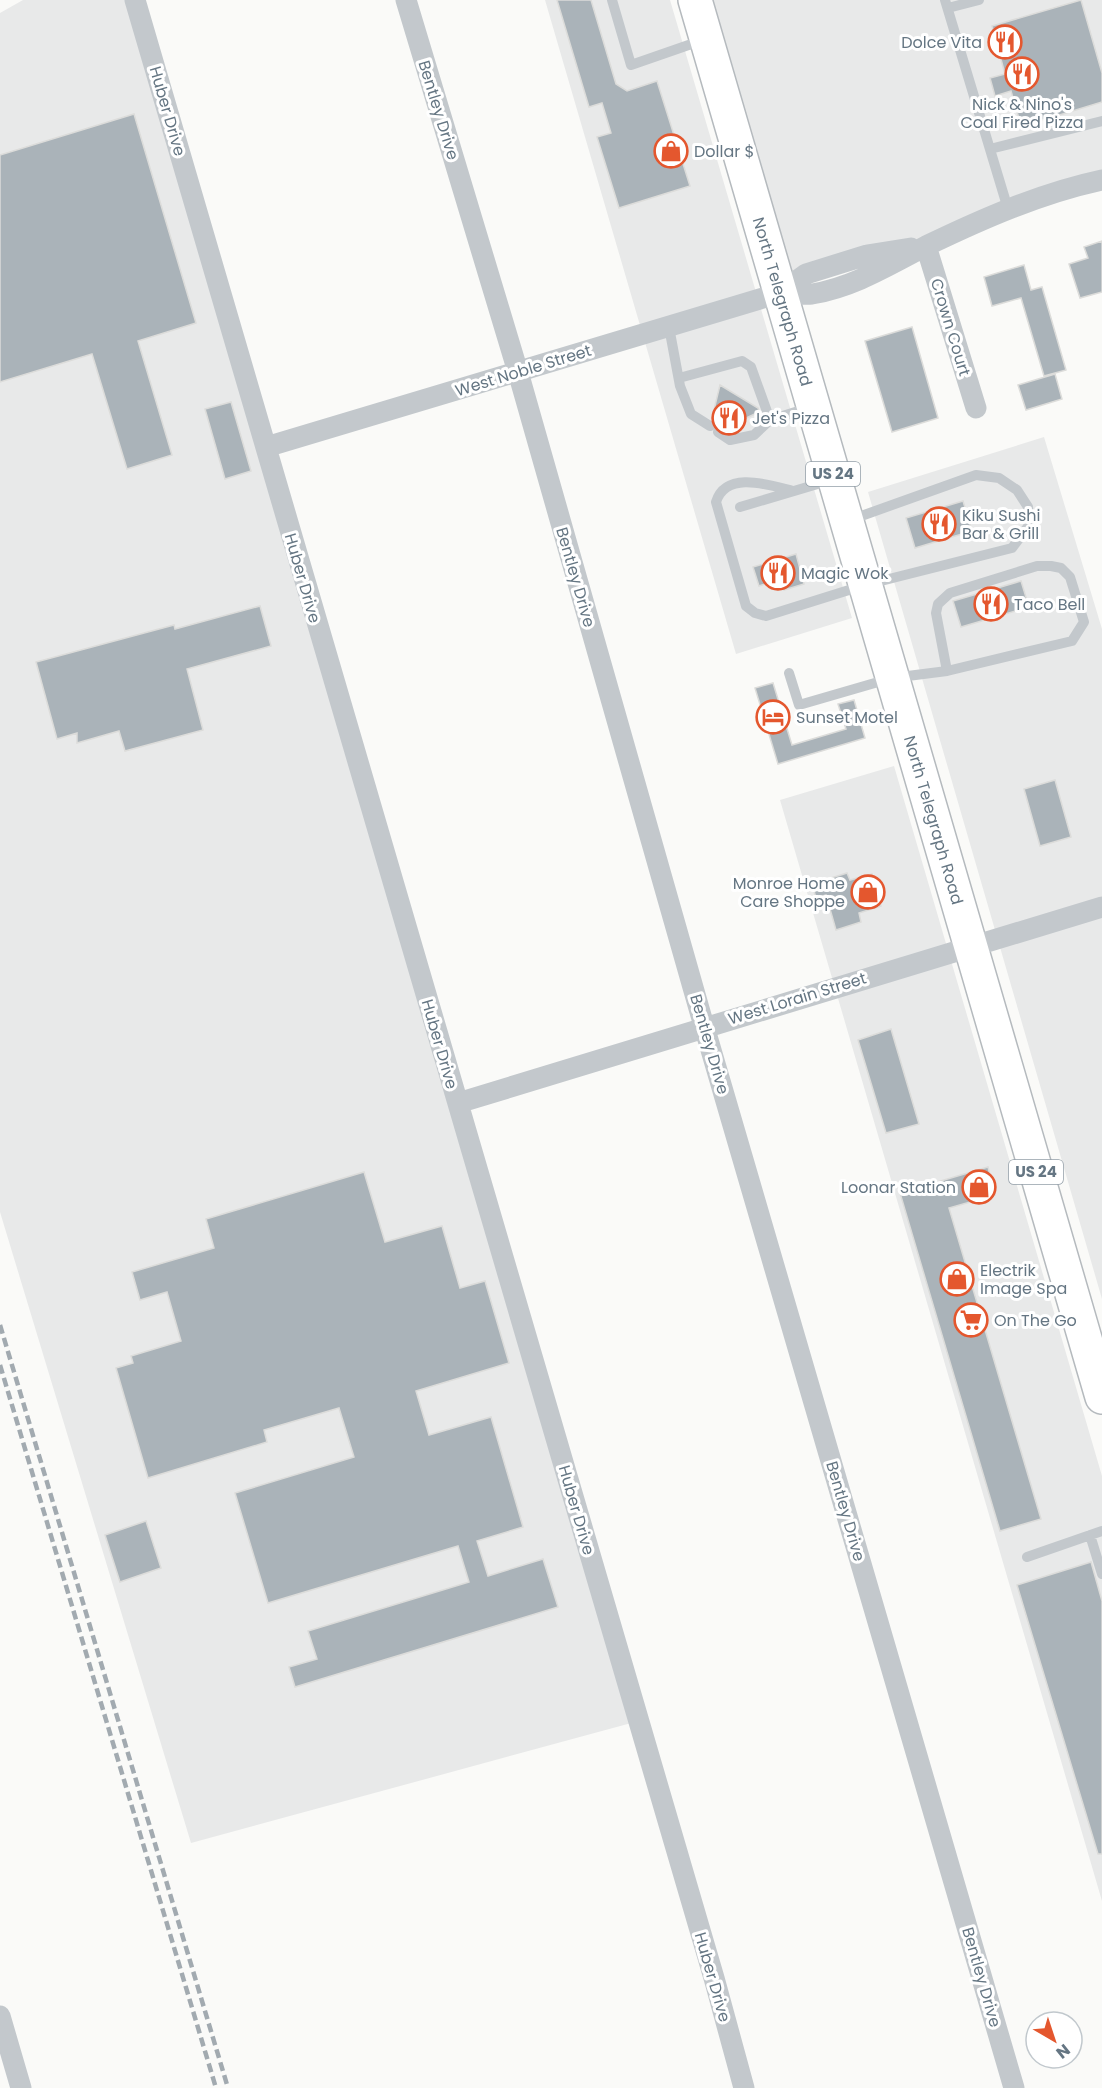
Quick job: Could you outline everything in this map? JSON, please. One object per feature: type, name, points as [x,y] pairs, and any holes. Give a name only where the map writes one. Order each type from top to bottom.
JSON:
[{"type":"main road","name":"North Telegraph Road","points":[[695,0],[970,947],[1101,1388]]},
{"type":"street","name":"Huber Drive","points":[[135,0],[744,2088]]},
{"type":"street","name":"Bentley Drive","points":[[406,0],[518,372],[704,1026],[1014,2088]]},
{"type":"street","name":"West Noble Street","points":[[266,447],[780,293],[812,294],[871,276],[926,246],[1008,209],[1102,180]]},
{"type":"street","name":"Crown Court","points":[[926,246],[976,408]]},
{"type":"street","name":"West Lorain Street","points":[[458,1103],[704,1026],[1102,907]]},
{"type":"street","points":[[0,2016],[21,2088]]},
{"type":"lane","points":[[612,0],[631,65],[706,38]]},
{"type":"lane","points":[[979,0],[946,4],[1008,209]]},
{"type":"lane","points":[[990,149],[1102,121]]},
{"type":"lane","points":[[669,327],[679,378],[691,414],[730,440],[754,435],[770,420],[813,406]]},
{"type":"lane","points":[[679,378],[742,361],[751,367],[770,420]]},
{"type":"lane","points":[[793,491],[760,482],[732,483],[719,492],[716,502],[746,606],[755,613],[766,616],[865,585],[1012,548],[1030,525],[1028,507],[1017,490],[999,478],[976,475],[847,521]]},
{"type":"lane","points":[[741,507],[834,478]]},
{"type":"lane","points":[[789,673],[799,705],[892,678],[947,671],[1072,641],[1084,622],[1070,577],[1061,568],[1037,566],[950,593],[938,603],[936,613],[947,671]]},
{"type":"lane","points":[[1027,1557],[1102,1531]]},
{"type":"lane","points":[[1090,1536],[1102,1574]]},
{"type":"shaded area","points":[[23,0],[135,0],[635,1722],[191,1843],[0,1212],[0,13]]},
{"type":"shaded area","points":[[545,0],[670,0],[852,618],[736,654]]},
{"type":"shaded area","points":[[695,0],[1102,0],[1102,180],[780,293]]},
{"type":"shaded area","points":[[1044,437],[1102,629],[1102,1299],[868,492]]},
{"type":"shaded area","points":[[894,766],[1102,1476],[1102,1901],[780,800]]},
{"type":"building","points":[[557,0],[591,0],[616,84],[627,91],[657,81],[690,186],[619,208],[597,137],[611,133],[602,103],[589,107]]},
{"type":"building","points":[[1081,0],[1102,73],[1102,102],[1030,124],[1029,120],[1020,122],[1011,91],[995,96],[990,78],[1005,74],[992,26]]},
{"type":"building","points":[[134,114],[196,323],[138,341],[172,455],[127,469],[92,354],[0,382],[0,155]]},
{"type":"building","points":[[1102,241],[1102,292],[1080,298],[1069,264],[1088,258],[1084,247]]},
{"type":"building","points":[[1024,265],[1031,290],[1042,287],[1066,370],[1044,376],[1021,298],[992,306],[984,277]]},
{"type":"building","points":[[912,327],[938,418],[892,432],[865,341]]},
{"type":"building","points":[[1055,374],[1062,399],[1026,410],[1018,385]]},
{"type":"building","name":"Jet's Pizza","points":[[720,385],[758,408],[759,412],[725,428],[717,425],[712,418]]},
{"type":"building","points":[[231,402],[251,471],[225,479],[205,409]]},
{"type":"building","name":"Kiku Sushi Bar & Grill","points":[[963,501],[972,531],[915,548],[906,518]]},
{"type":"building","name":"Magic Wok","points":[[796,554],[804,584],[784,590],[781,579],[759,586],[753,567]]},
{"type":"building","name":"Taco Bell","points":[[1021,581],[1029,607],[961,627],[953,601]]},
{"type":"building","points":[[260,606],[271,646],[187,669],[203,730],[125,751],[119,731],[77,743],[77,733],[57,739],[36,662],[174,625],[175,629]]},
{"type":"building","name":"Sunset Motel","points":[[773,683],[792,745],[846,729],[838,704],[854,700],[865,738],[778,764],[755,688]]},
{"type":"building","points":[[1055,780],[1071,837],[1040,846],[1024,789]]},
{"type":"building","points":[[847,873],[850,880],[872,874],[881,906],[859,913],[861,922],[836,930],[826,895],[816,898],[812,884]]},
{"type":"building","points":[[891,1029],[919,1124],[886,1133],[858,1040]]},
{"type":"building","points":[[988,1167],[995,1195],[949,1208],[1041,1519],[1000,1531],[900,1193]]},
{"type":"building","points":[[364,1172],[385,1242],[442,1226],[460,1288],[485,1281],[509,1363],[416,1391],[429,1435],[491,1417],[523,1527],[477,1541],[488,1576],[543,1559],[558,1607],[295,1687],[289,1667],[317,1659],[308,1631],[469,1582],[458,1546],[268,1603],[235,1493],[354,1457],[339,1408],[264,1430],[267,1442],[148,1478],[116,1368],[133,1363],[131,1356],[181,1341],[167,1292],[140,1300],[132,1272],[214,1248],[206,1219]]},
{"type":"building","points":[[146,1521],[161,1568],[120,1582],[105,1535]]},
{"type":"building","points":[[1091,1562],[1102,1601],[1102,1854],[1098,1854],[1017,1585]]},
{"type":"railway","points":[[0,1325],[228,2088]]},
{"type":"railway","points":[[0,1365],[216,2088]]},
{"type":"place","name":"Dolce Vita","points":[[1005,42]]},
{"type":"place","name":"Nick & Nino's Coal Fired Pizza","points":[[1022,74]]},
{"type":"place","name":"Dollar $","points":[[671,151]]},
{"type":"place","name":"Jet's Pizza","points":[[729,418]]},
{"type":"place","name":"Kiku Sushi Bar & Grill","points":[[939,524]]},
{"type":"place","name":"Magic Wok","points":[[778,573]]},
{"type":"place","name":"Taco Bell","points":[[991,604]]},
{"type":"place","name":"Sunset Motel","points":[[773,717]]},
{"type":"place","name":"Monroe Home Care Shoppe","points":[[868,892]]},
{"type":"place","name":"Loonar Station","points":[[979,1187]]},
{"type":"place","name":"Electrik Image Spa","points":[[957,1279]]},
{"type":"place","name":"On The Go","points":[[971,1320]]}]
